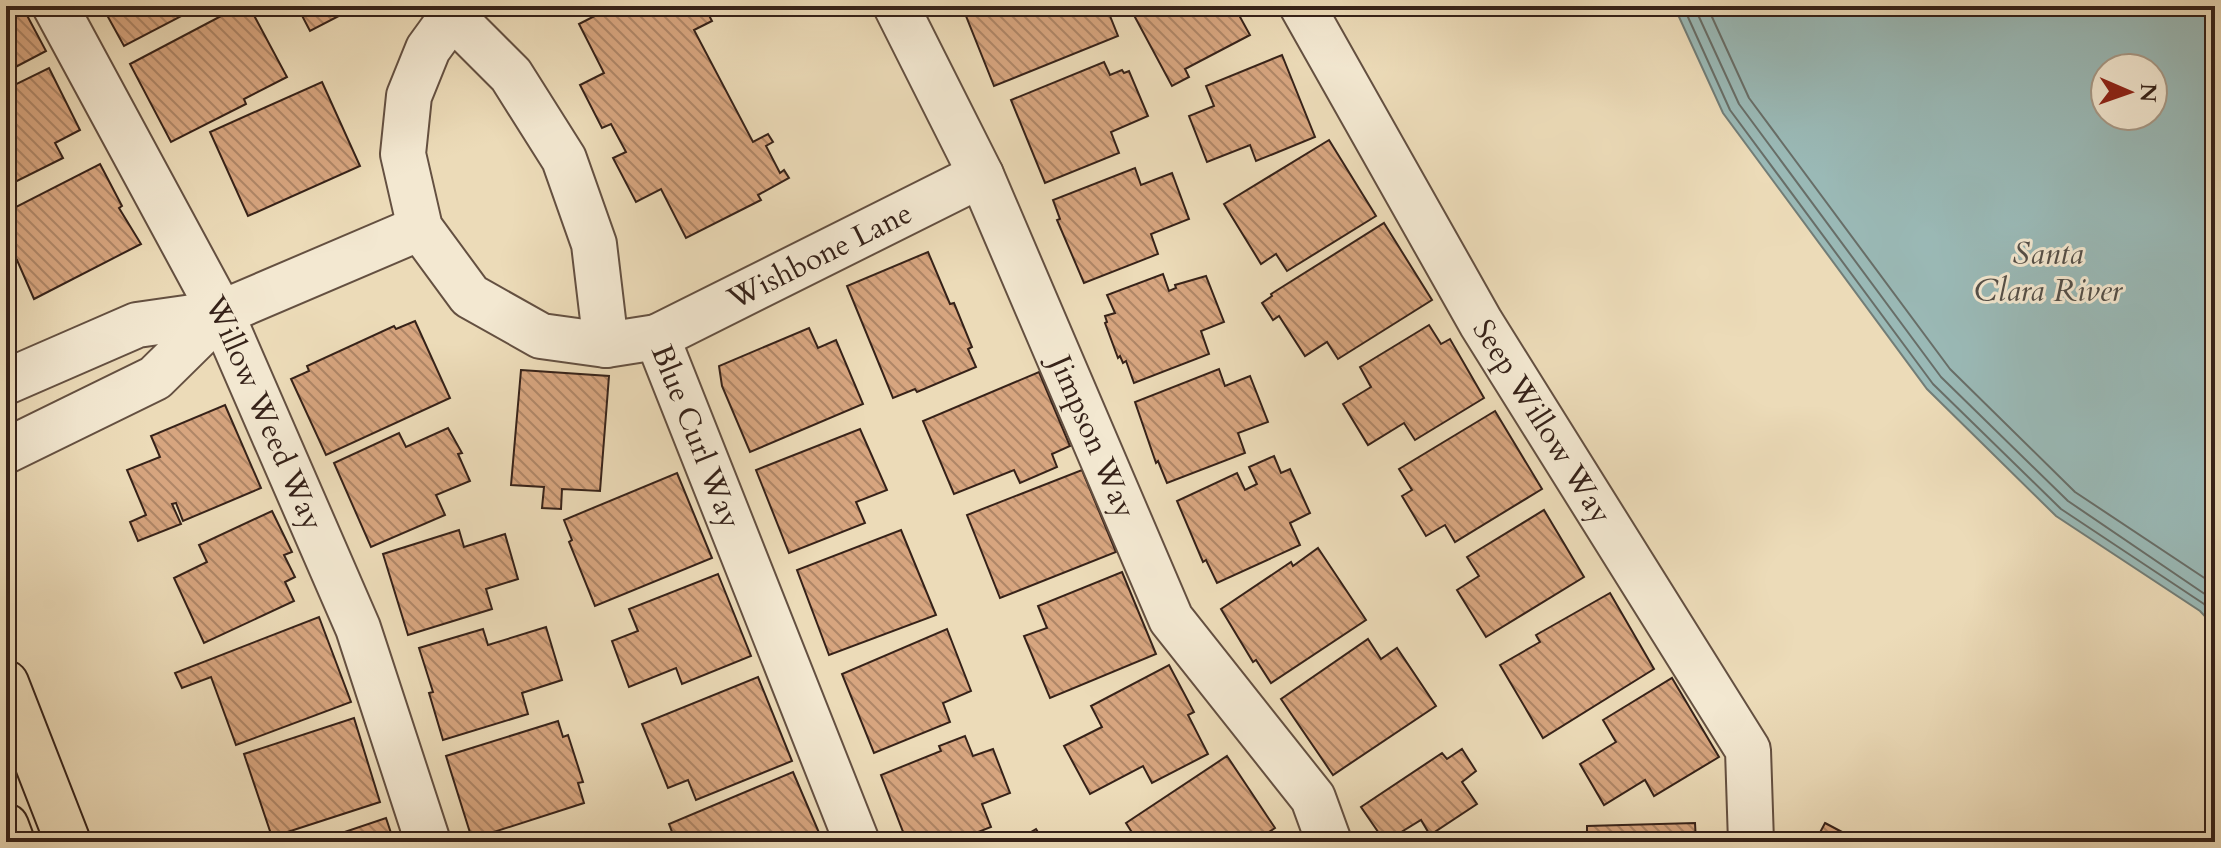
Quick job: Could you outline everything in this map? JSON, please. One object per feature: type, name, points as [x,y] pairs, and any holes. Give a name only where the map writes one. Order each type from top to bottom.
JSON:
[{"type":"main road","points":[[6,683],[68,842]]},
{"type":"main road","points":[[6,826],[12,842]]},
{"type":"street","name":"Willow Weed Way","points":[[55,6],[221,313],[358,628],[428,842]]},
{"type":"street","name":"Jimpson Way","points":[[896,6],[981,175],[1171,619],[1313,798],[1329,842]]},
{"type":"street","name":"Seep Willow Way","points":[[1302,6],[1481,323],[1748,750],[1751,842]]},
{"type":"street","points":[[457,11],[511,75],[564,159],[594,244],[606,345]]},
{"type":"street","name":"Blue Curl Way","points":[[457,11],[428,49],[409,96],[403,154],[420,228],[470,296],[541,336],[606,345],[657,337],[857,842]]},
{"type":"street","name":"Wishbone Lane","points":[[657,337],[981,175]]},
{"type":"street","points":[[6,382],[137,325],[221,313],[420,228]]},
{"type":"street","points":[[6,451],[155,378],[221,313]]},
{"type":"water","name":"Santa Clara River","points":[[1674,6],[2215,6],[2215,627],[2200,611],[2056,516],[1927,389],[1723,113]]},
{"type":"building","points":[[6,6],[22,6],[46,51],[6,72]]},
{"type":"building","points":[[102,6],[193,6],[195,9],[124,46]]},
{"type":"building","points":[[240,6],[249,6],[287,77],[244,99],[246,104],[171,142],[130,64]]},
{"type":"building","points":[[297,6],[358,6],[310,31]]},
{"type":"building","points":[[614,6],[704,6],[712,21],[694,30],[753,142],[768,134],[773,142],[766,146],[780,173],[784,170],[789,178],[758,195],[761,200],[686,238],[661,189],[636,202],[613,158],[626,152],[611,124],[602,128],[580,85],[604,73],[579,24]]},
{"type":"building","points":[[962,6],[1106,6],[1118,36],[994,86]]},
{"type":"building","points":[[1129,6],[1234,6],[1250,35],[1185,69],[1189,77],[1172,86]]},
{"type":"building","points":[[1282,55],[1315,137],[1256,161],[1250,145],[1207,162],[1189,116],[1214,106],[1206,86]]},
{"type":"building","points":[[1104,62],[1110,75],[1122,70],[1124,73],[1129,71],[1148,116],[1111,132],[1119,153],[1045,183],[1011,100]]},
{"type":"building","points":[[49,68],[80,130],[55,143],[63,158],[9,185],[6,180],[6,89]]},
{"type":"building","points":[[322,82],[360,166],[248,216],[210,132]]},
{"type":"building","points":[[1329,140],[1376,216],[1287,271],[1276,254],[1261,264],[1224,204]]},
{"type":"building","points":[[100,164],[122,206],[119,208],[141,244],[34,299],[17,260],[14,261],[6,245],[6,212]]},
{"type":"building","points":[[1135,168],[1141,185],[1172,173],[1189,219],[1151,234],[1158,254],[1084,283],[1057,220],[1060,219],[1053,200]]},
{"type":"building","points":[[1384,223],[1432,300],[1338,359],[1327,342],[1305,356],[1279,316],[1273,320],[1262,303],[1271,294]]},
{"type":"building","points":[[928,252],[950,304],[954,303],[972,347],[968,349],[976,367],[917,392],[915,389],[893,398],[847,286]]},
{"type":"building","points":[[1163,274],[1169,291],[1176,288],[1175,285],[1206,276],[1224,322],[1201,331],[1209,354],[1134,383],[1126,361],[1123,363],[1120,356],[1118,358],[1105,323],[1105,316],[1115,313],[1107,295]]},
{"type":"building","points":[[415,321],[450,398],[326,455],[291,379],[309,371],[307,366],[394,326],[396,329]]},
{"type":"building","points":[[1429,325],[1441,344],[1450,339],[1484,398],[1415,440],[1404,423],[1368,445],[1343,404],[1371,387],[1360,367]]},
{"type":"building","points":[[809,328],[818,348],[836,340],[863,404],[750,452],[722,386],[719,366]]},
{"type":"building","points":[[1219,369],[1225,386],[1250,376],[1268,422],[1238,433],[1245,453],[1167,483],[1158,461],[1156,463],[1135,402]]},
{"type":"building","points":[[521,370],[609,376],[600,491],[562,489],[561,509],[542,508],[544,487],[511,485]]},
{"type":"building","points":[[1039,372],[1070,446],[1052,454],[1057,467],[1020,483],[1014,470],[954,494],[923,421]]},
{"type":"building","points":[[225,405],[261,488],[183,521],[176,503],[172,504],[181,524],[138,541],[130,522],[146,515],[127,470],[160,457],[151,436]]},
{"type":"building","points":[[1495,411],[1542,489],[1455,542],[1445,525],[1426,536],[1402,496],[1412,490],[1399,469]]},
{"type":"building","points":[[448,428],[462,453],[458,454],[470,481],[436,495],[445,515],[371,547],[334,463],[399,433],[406,447]]},
{"type":"building","points":[[860,429],[887,490],[856,502],[865,523],[789,553],[756,470]]},
{"type":"building","points":[[1274,456],[1281,473],[1290,469],[1310,513],[1290,523],[1300,545],[1217,583],[1206,560],[1203,562],[1177,501],[1237,473],[1245,490],[1257,484],[1249,467]]},
{"type":"building","points":[[1082,470],[1116,552],[1000,598],[967,515]]},
{"type":"building","points":[[677,473],[712,558],[595,606],[569,542],[572,540],[564,520]]},
{"type":"building","points":[[1544,510],[1584,577],[1486,637],[1457,590],[1479,576],[1467,557]]},
{"type":"building","points":[[272,511],[292,552],[284,555],[295,577],[285,582],[294,601],[204,643],[174,578],[207,562],[199,545]]},
{"type":"building","points":[[459,530],[464,547],[505,534],[518,579],[486,589],[492,609],[408,635],[383,554]]},
{"type":"building","points":[[901,530],[936,615],[829,655],[797,570]]},
{"type":"building","points":[[1318,548],[1366,620],[1271,683],[1256,660],[1253,662],[1221,609],[1291,562],[1293,566]]},
{"type":"building","points":[[1122,572],[1156,654],[1050,698],[1024,636],[1047,628],[1038,606]]},
{"type":"building","points":[[718,574],[751,656],[682,684],[676,668],[629,687],[612,641],[638,631],[629,609]]},
{"type":"building","points":[[1610,593],[1654,669],[1543,738],[1500,665],[1540,642],[1536,635]]},
{"type":"building","points":[[319,617],[351,702],[236,745],[211,677],[182,688],[175,673]]},
{"type":"building","points":[[546,627],[562,680],[522,693],[528,714],[443,740],[429,693],[433,692],[419,648],[483,629],[488,645]]},
{"type":"building","points":[[947,629],[971,691],[943,703],[950,722],[874,753],[842,674]]},
{"type":"building","points":[[1368,639],[1381,659],[1397,648],[1436,706],[1333,775],[1281,699]]},
{"type":"building","points":[[1169,665],[1194,712],[1188,715],[1208,754],[1152,783],[1143,766],[1090,794],[1064,746],[1102,727],[1091,706]]},
{"type":"building","points":[[758,677],[792,761],[696,800],[688,780],[668,788],[642,724]]},
{"type":"building","points":[[1672,678],[1719,757],[1654,796],[1645,780],[1604,805],[1580,764],[1616,742],[1603,720]]},
{"type":"building","points":[[354,718],[380,802],[272,837],[244,754]]},
{"type":"building","points":[[558,721],[563,737],[568,735],[583,782],[578,783],[584,803],[472,839],[446,756]]},
{"type":"building","points":[[965,736],[973,756],[993,749],[1010,793],[982,804],[991,827],[953,842],[907,842],[881,775],[941,751],[939,746]]},
{"type":"building","points":[[1462,749],[1476,771],[1462,782],[1477,804],[1430,835],[1421,820],[1385,842],[1361,807],[1442,753],[1447,759]]},
{"type":"building","points":[[1227,756],[1275,828],[1254,842],[1138,842],[1126,823]]},
{"type":"building","points":[[793,772],[823,842],[676,842],[669,824]]},
{"type":"building","points":[[386,818],[394,842],[315,842]]},
{"type":"building","points":[[1695,823],[1696,842],[1587,842],[1587,826]]},
{"type":"building","points":[[1825,823],[1861,842],[1815,842]]},
{"type":"building","points":[[1036,829],[1044,842],[1014,842]]},
{"type":"building","points":[[548,834],[550,842],[522,842]]}]
